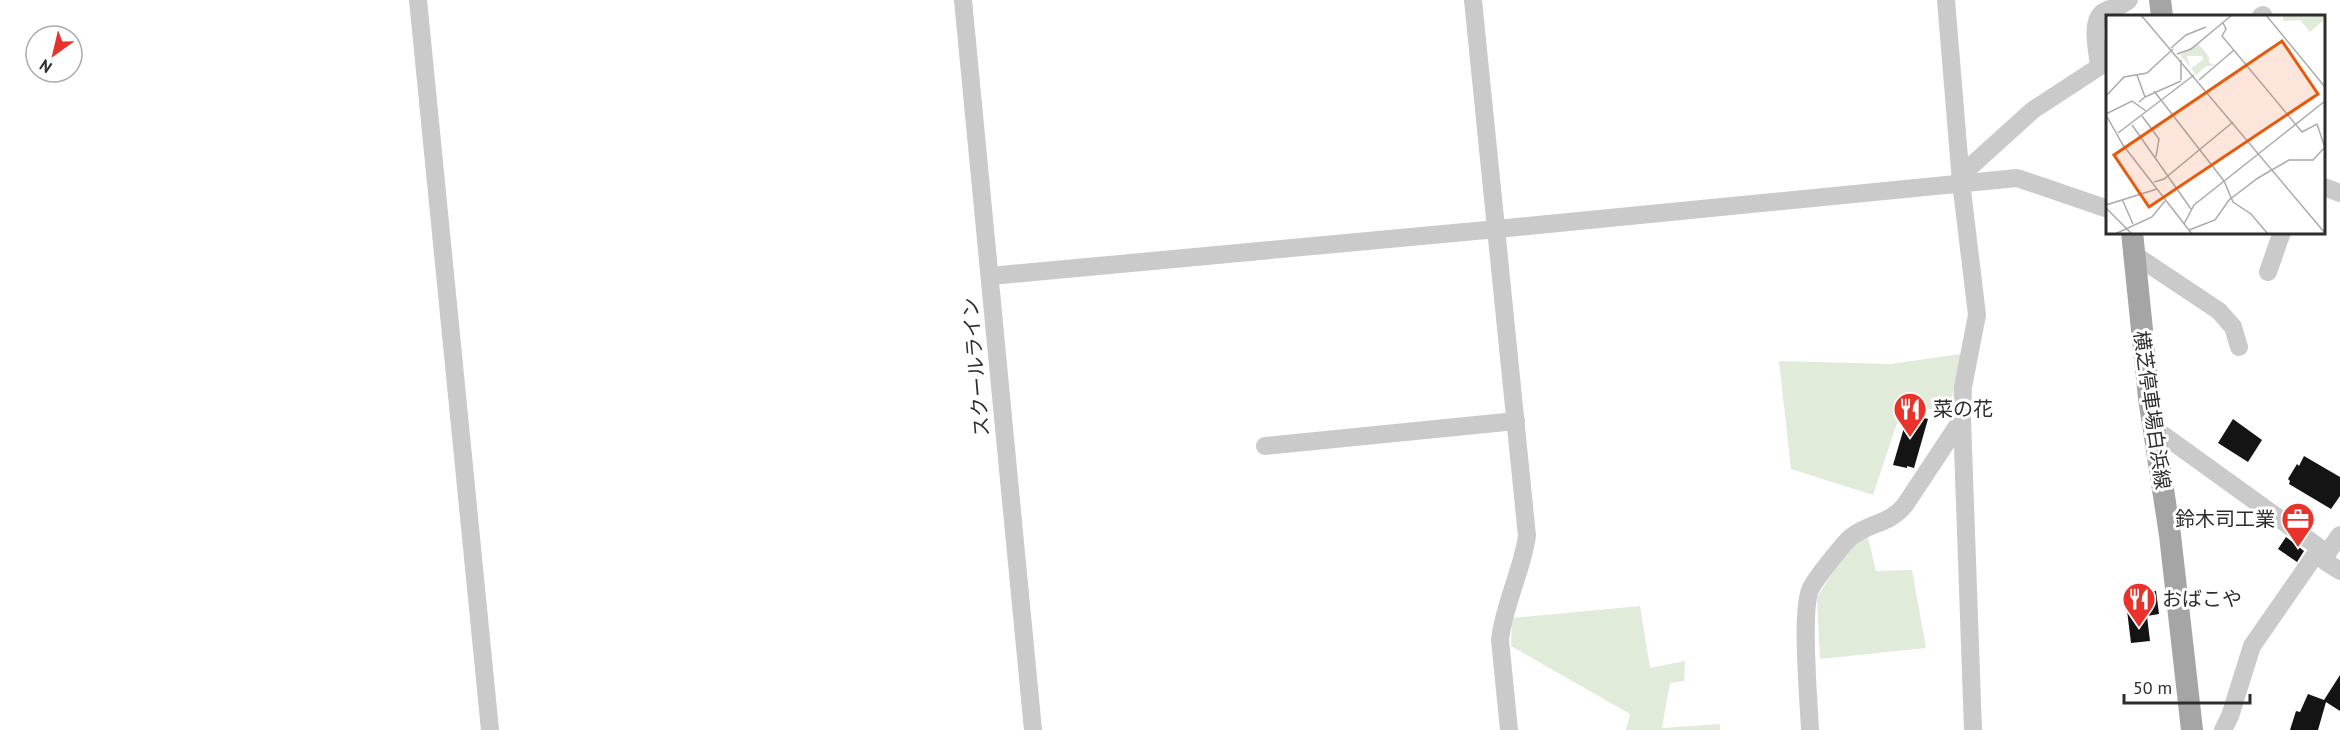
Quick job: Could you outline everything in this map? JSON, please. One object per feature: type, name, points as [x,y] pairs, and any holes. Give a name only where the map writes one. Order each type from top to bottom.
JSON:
[{"type":"main road","points":[[2160,0],[2162,15]]},
{"type":"main road","name":"横芝停車場白浜線","points":[[2132,243],[2170,536],[2192,730]]},
{"type":"street","points":[[418,0],[490,730]]},
{"type":"street","name":"スクールライン","points":[[963,0],[1033,730]]},
{"type":"street","points":[[1473,0],[1527,536],[1524,555],[1501,627],[1500,640],[1509,730]]},
{"type":"street","points":[[1946,0],[1960,179],[1977,315],[1963,387],[1962,419],[1973,730]]},
{"type":"street","points":[[1960,179],[2033,110],[2103,64],[2096,23],[2103,13],[2124,5],[2128,0]]},
{"type":"street","points":[[990,276],[1497,229],[1960,179],[2017,178],[2106,208]]},
{"type":"street","points":[[2325,187],[2340,193]]},
{"type":"street","points":[[2268,272],[2281,234]]},
{"type":"street","points":[[2132,243],[2219,311],[2233,327],[2239,347]]},
{"type":"street","points":[[1810,730],[1806,614],[1810,588],[1849,539],[1863,529],[1895,517],[1962,419]]},
{"type":"street","points":[[1265,446],[1516,421]]},
{"type":"street","points":[[2155,429],[2324,550],[2326,562],[2340,571]]},
{"type":"street","points":[[2223,730],[2230,716],[2252,646],[2324,550],[2340,535]]},
{"type":"green space","points":[[1961,354],[1949,412],[1903,405],[1873,495],[1791,469],[1779,361],[1890,364]]},
{"type":"green space","points":[[1867,533],[1876,571],[1912,570],[1926,648],[1820,659],[1817,597],[1843,556]]},
{"type":"green space","points":[[1640,606],[1650,668],[1685,661],[1684,681],[1670,683],[1662,728],[1720,724],[1720,730],[1626,730],[1630,714],[1511,646],[1512,618]]},
{"type":"building","name":"菜の花","points":[[1908,414],[1928,419],[1914,468],[1893,465]]},
{"type":"building","points":[[2233,419],[2262,440],[2248,462],[2218,443]]},
{"type":"building","points":[[2304,456],[2340,477],[2340,496],[2331,509],[2289,484],[2288,479]]},
{"type":"building","points":[[2286,537],[2304,551],[2297,562],[2278,549]]},
{"type":"building","name":"おばこや","points":[[2156,591],[2159,614],[2147,616],[2150,641],[2131,643],[2125,594]]},
{"type":"building","points":[[2340,675],[2340,711],[2326,702],[2318,730],[2290,730],[2296,711],[2300,712],[2308,694],[2324,700]]},
{"type":"place","name":"菜の花","points":[[1910,438]]},
{"type":"place","name":"鈴木司工業","points":[[2298,548]]},
{"type":"place","name":"おばこや","points":[[2139,628]]}]
